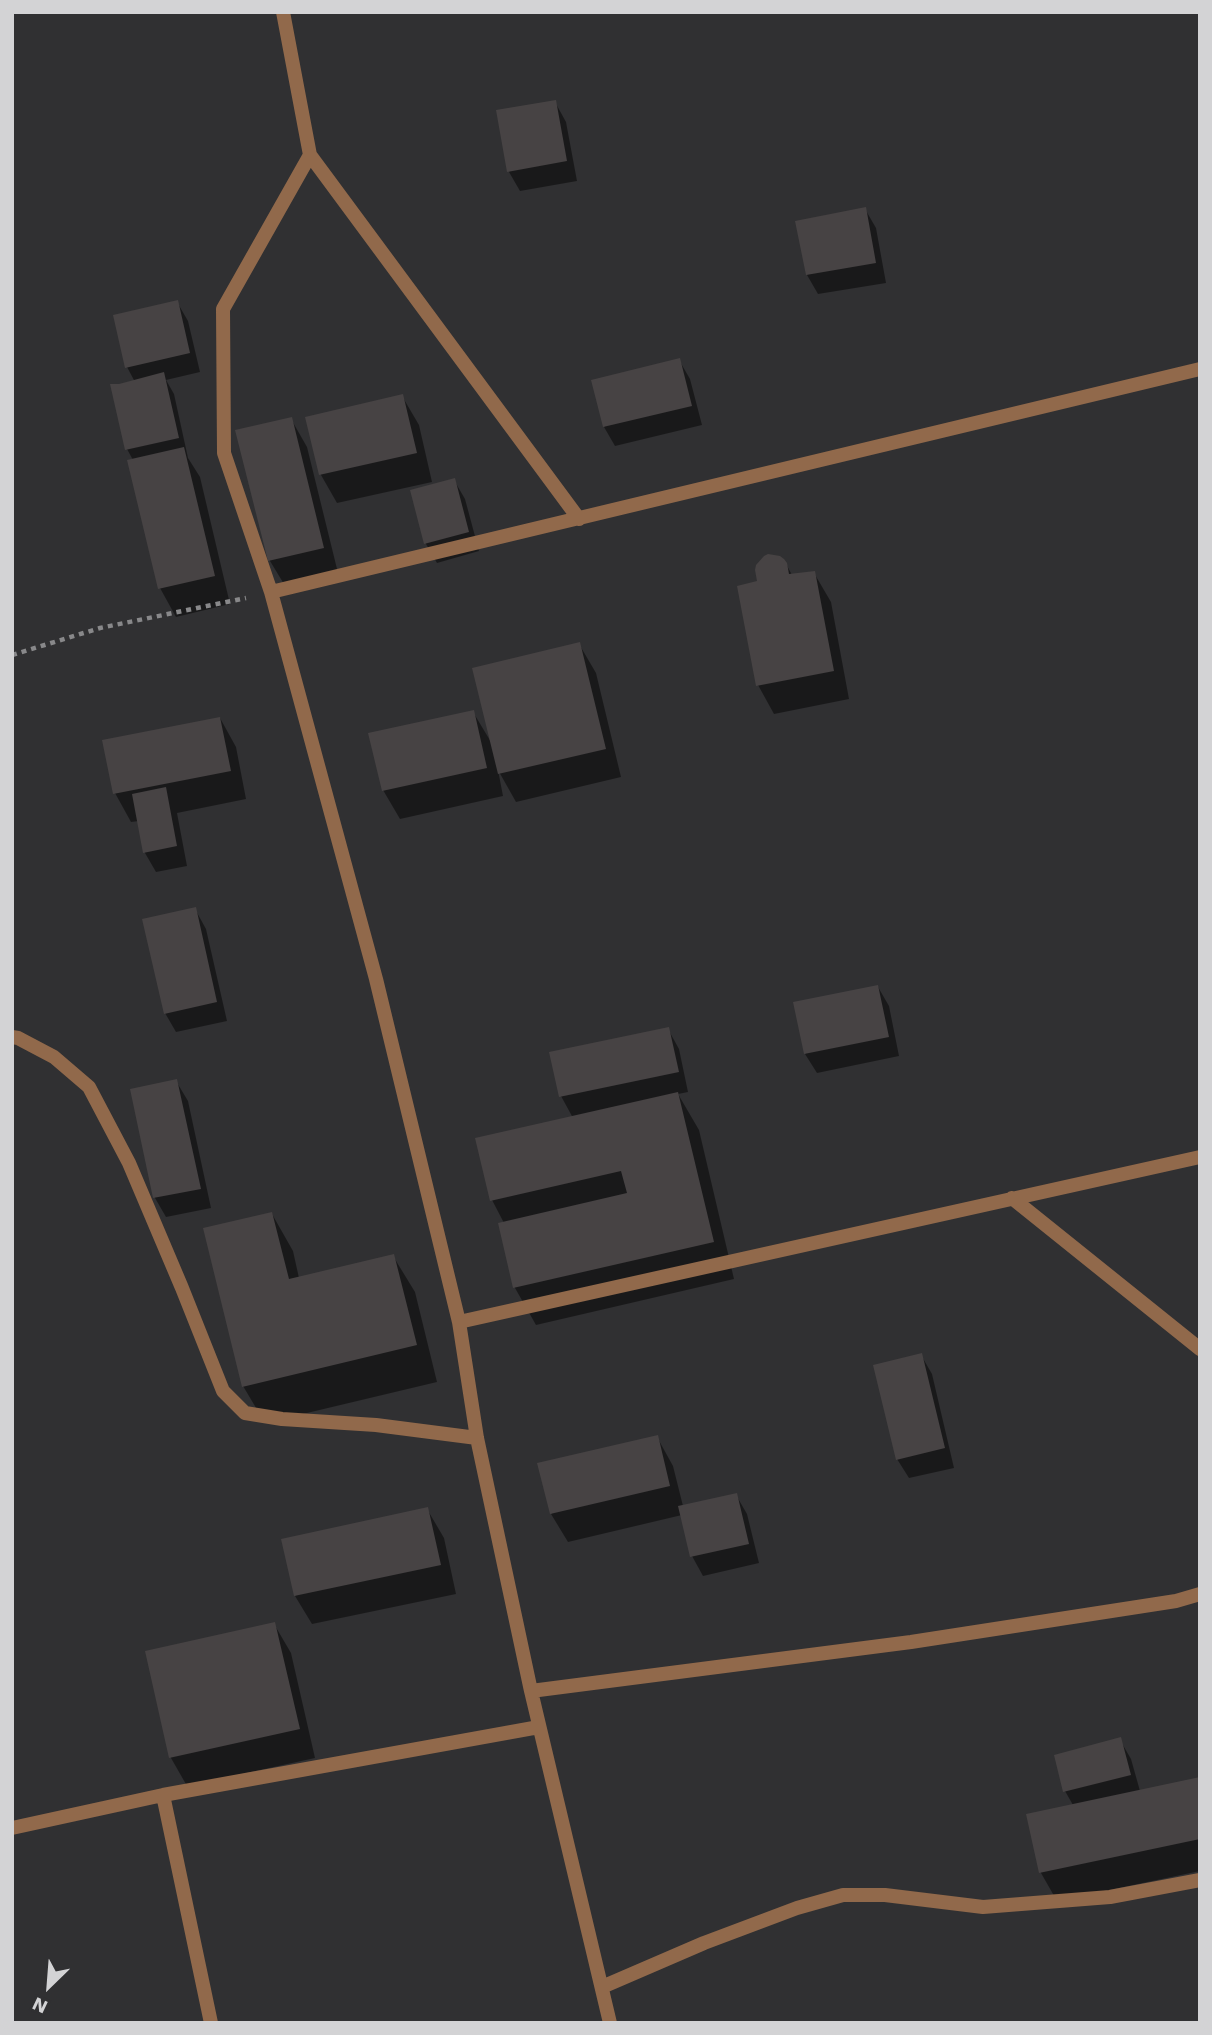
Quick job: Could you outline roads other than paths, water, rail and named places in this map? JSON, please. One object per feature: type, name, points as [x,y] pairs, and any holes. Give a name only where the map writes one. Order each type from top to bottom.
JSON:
[{"type":"street","points":[[283,12],[310,155],[579,519]]},
{"type":"street","points":[[310,155],[223,309],[224,453],[271,592],[376,979],[459,1322],[477,1438],[531,1691],[610,2023]]},
{"type":"street","points":[[271,592],[1200,369]]},
{"type":"street","points":[[12,1037],[54,1057],[89,1087],[129,1163],[223,1391],[245,1413],[282,1419],[376,1425],[477,1438]]},
{"type":"street","points":[[459,1322],[1200,1157]]},
{"type":"street","points":[[1012,1198],[1200,1349]]},
{"type":"street","points":[[531,1691],[911,1642],[1176,1601],[1200,1594]]},
{"type":"street","points":[[12,1828],[163,1796],[539,1727]]},
{"type":"street","points":[[163,1796],[211,2023]]},
{"type":"street","points":[[602,1987],[704,1943],[797,1908],[843,1895],[885,1895],[983,1907],[1111,1897],[1200,1880]]}]
